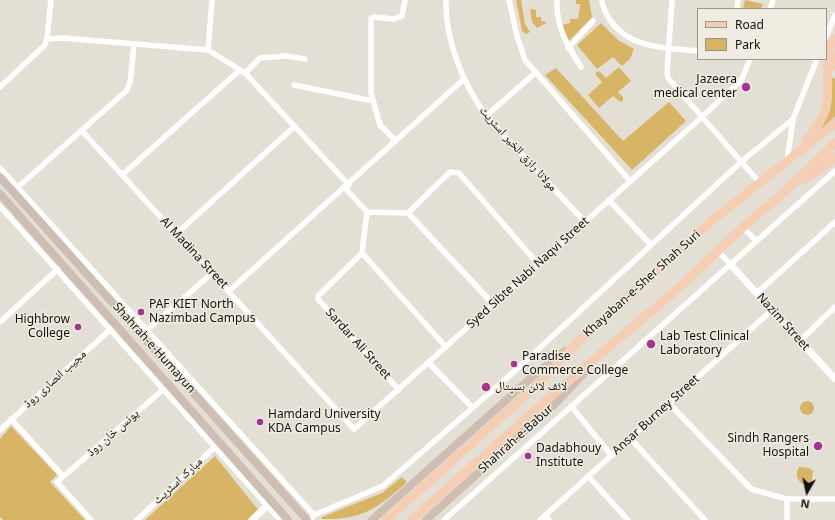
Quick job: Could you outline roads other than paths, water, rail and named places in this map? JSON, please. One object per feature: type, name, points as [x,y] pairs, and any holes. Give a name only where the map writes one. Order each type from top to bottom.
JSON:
[{"type":"main road","points":[[835,39],[829,47],[835,66]]},
{"type":"main road","points":[[797,154],[820,123],[826,107],[831,55]]},
{"type":"main road","name":"Khayaban-e-Sher Shah Suri","points":[[386,520],[538,384],[584,336],[713,220],[835,123]]},
{"type":"main road","name":"Khayaban-e-Sher Shah Suri","points":[[412,520],[550,397],[682,285],[743,227],[789,188],[835,143]]},
{"type":"main road","points":[[789,188],[816,172],[835,157]]},
{"type":"main road","points":[[789,188],[818,179],[835,163]]},
{"type":"main road","name":"Shahrah-e-Humayun","points":[[0,177],[144,333],[231,434],[311,518]]},
{"type":"main road","name":"Shahrah-e-Humayun","points":[[0,194],[60,267],[217,445],[270,503],[288,520]]},
{"type":"main road","points":[[372,520],[532,378],[584,336]]},
{"type":"main road","name":"Shahrah-e-Babur","points":[[426,520],[556,403],[602,354]]},
{"type":"main road","points":[[217,445],[231,434]]},
{"type":"street","points":[[0,87],[41,50],[47,39],[51,0]]},
{"type":"street","points":[[208,50],[212,0]]},
{"type":"street","points":[[396,141],[380,125],[371,93],[371,18],[394,19],[402,16],[404,0]]},
{"type":"street","name":"مولانا رازق الخیر اسٹریٹ","points":[[446,0],[449,32],[464,79],[486,116],[585,222]]},
{"type":"street","points":[[510,0],[517,36],[525,60],[630,182]]},
{"type":"street","points":[[557,0],[558,21],[568,48],[581,67]]},
{"type":"street","points":[[602,0],[602,7],[622,34],[639,43],[697,51]]},
{"type":"street","points":[[672,0],[668,48],[668,78],[759,182]]},
{"type":"street","points":[[827,35],[835,15]]},
{"type":"street","points":[[568,48],[593,21]]},
{"type":"street","points":[[47,39],[63,38],[208,50],[243,71],[295,126],[367,212],[362,253],[446,347]]},
{"type":"street","points":[[18,187],[129,88],[134,45]]},
{"type":"street","points":[[122,175],[260,58],[286,56],[306,59]]},
{"type":"street","name":"Syed Sibte Nabi Naqvi Street","points":[[354,429],[702,117],[742,79],[750,60]]},
{"type":"street","points":[[788,161],[793,118],[817,60]]},
{"type":"street","points":[[486,116],[535,73]]},
{"type":"street","points":[[229,291],[347,187],[464,79]]},
{"type":"street","points":[[294,85],[373,100]]},
{"type":"street","points":[[0,168],[144,333],[311,518],[383,486],[517,369],[741,162],[793,118]]},
{"type":"street","points":[[176,234],[295,126]]},
{"type":"street","name":"Al Madina Street","points":[[82,131],[354,429]]},
{"type":"street","points":[[444,520],[835,170]]},
{"type":"street","points":[[408,213],[450,172],[455,172],[459,174],[538,264]]},
{"type":"street","points":[[609,200],[651,245]]},
{"type":"street","points":[[0,206],[60,267],[0,322]]},
{"type":"street","points":[[367,212],[408,213],[493,304]]},
{"type":"street","points":[[757,293],[835,222]]},
{"type":"street","points":[[743,227],[756,241]]},
{"type":"street","points":[[718,251],[730,264]]},
{"type":"street","name":"Sardar Ali Street","points":[[362,253],[318,296],[318,299],[399,390]]},
{"type":"street","name":"Nazim Street","points":[[730,264],[835,379]]},
{"type":"street","points":[[144,333],[212,273]]},
{"type":"street","points":[[800,341],[835,307]]},
{"type":"street","name":"Ansar Burney Street","points":[[540,520],[547,518],[588,476],[772,310]]},
{"type":"street","name":"مجیب انصاری روڈ","points":[[0,430],[10,419],[113,326]]},
{"type":"street","points":[[428,362],[472,407]]},
{"type":"street","name":"یونس خان روڈ","points":[[90,520],[57,482],[166,387]]},
{"type":"street","points":[[669,403],[751,489],[787,500],[835,500]]},
{"type":"street","points":[[571,406],[611,455]]},
{"type":"street","points":[[10,419],[63,476]]},
{"type":"street","points":[[630,438],[705,520]]},
{"type":"street","name":"مبارک اسٹریٹ","points":[[137,520],[217,445]]},
{"type":"street","points":[[588,476],[628,520]]},
{"type":"street","points":[[787,500],[787,520]]},
{"type":"street","points":[[252,520],[270,503],[280,520]]},
{"type":"place","name":"Jazeera medical center","points":[[746,87]]},
{"type":"place","name":"PAF KIET North Nazimbad Campus","points":[[141,312]]},
{"type":"place","name":"Highbrow College","points":[[78,327]]},
{"type":"place","name":"Lab Test Clinical Laboratory","points":[[651,344]]},
{"type":"place","name":"Paradise Commerce College","points":[[514,364]]},
{"type":"place","name":"لائف لائن ہسپتال","points":[[486,387]]},
{"type":"place","name":"Hamdard University KDA Campus","points":[[260,422]]},
{"type":"place","name":"Sindh Rangers Hospital","points":[[818,446]]},
{"type":"place","name":"Dadabhouy Institute","points":[[528,456]]}]
